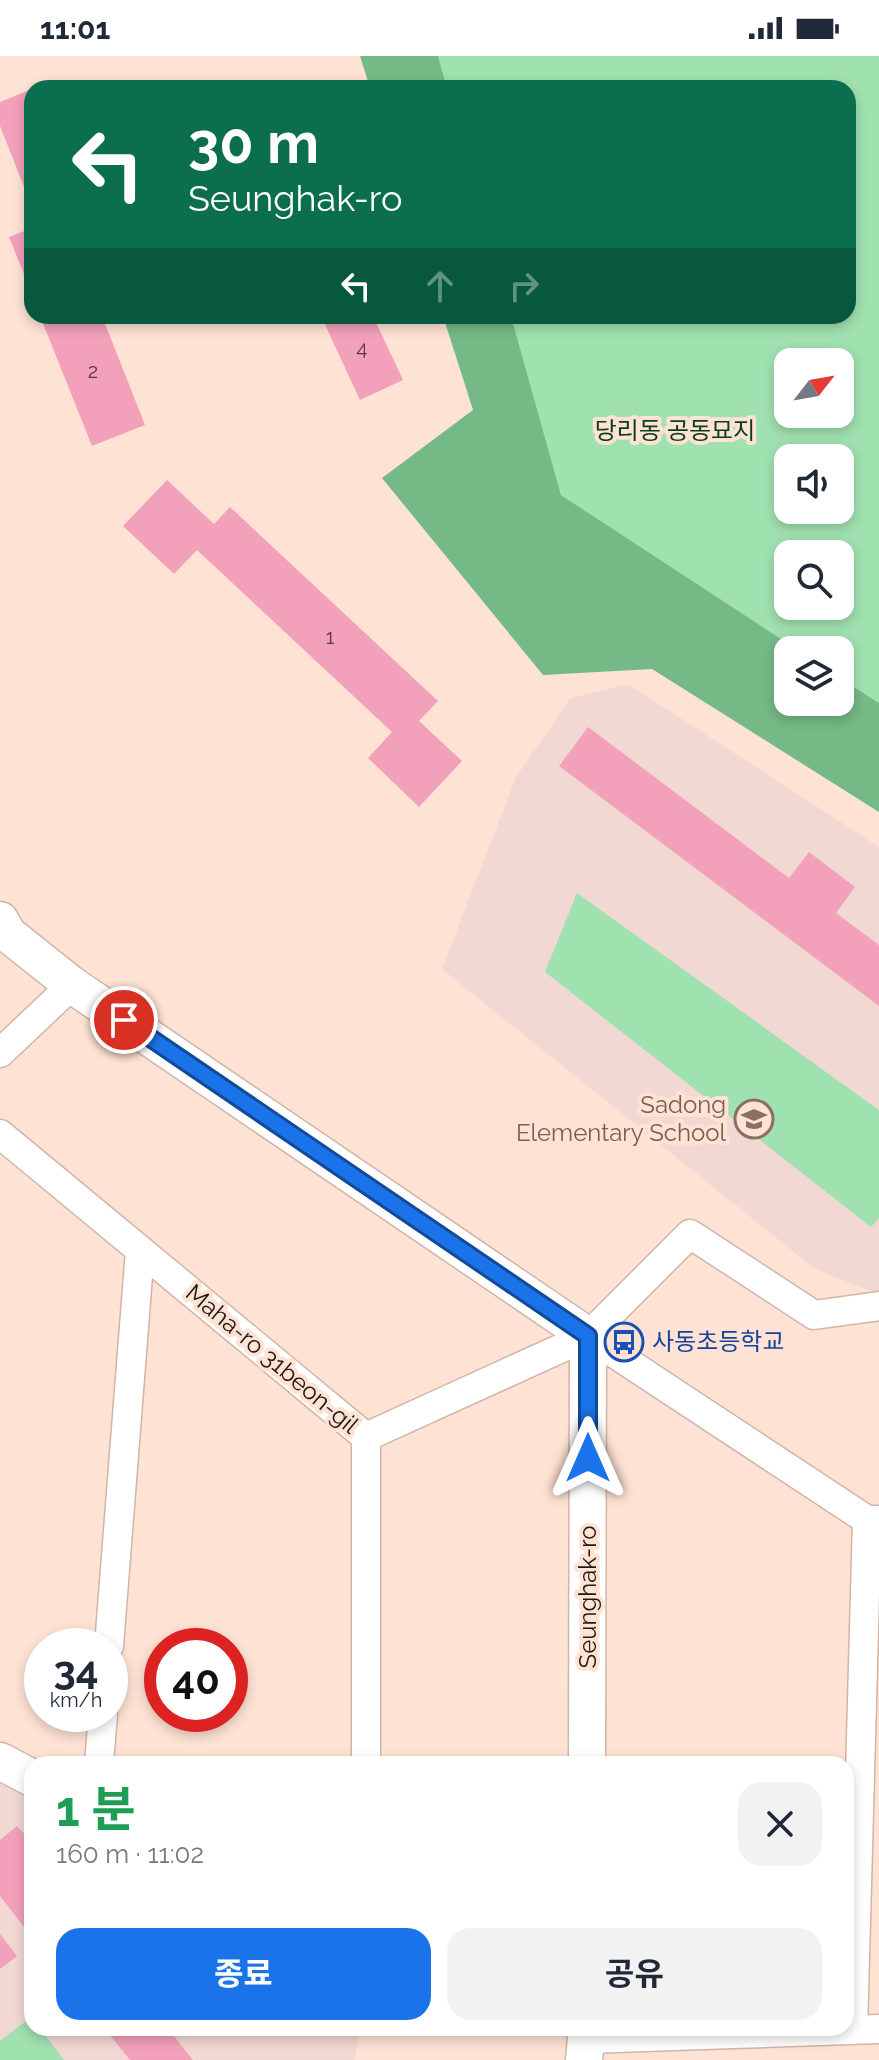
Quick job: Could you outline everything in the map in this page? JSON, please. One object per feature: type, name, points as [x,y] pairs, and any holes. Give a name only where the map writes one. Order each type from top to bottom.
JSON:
[{"type":"street","points":[[0,920],[8,934],[72,985],[588,1336],[873,1520],[866,2029]]},
{"type":"street","points":[[0,1053],[72,985]]},
{"type":"street","name":"Maha-ro 31beon-gil","points":[[0,1134],[366,1437],[366,1756]]},
{"type":"street","points":[[366,1437],[588,1336],[690,1234],[814,1315],[879,1306]]},
{"type":"street","points":[[110,1628],[140,1250]]},
{"type":"street","name":"Seunghak-ro","points":[[587,1756],[588,1336]]},
{"type":"street","points":[[100,1756],[102,1732]]},
{"type":"street","points":[[0,1761],[24,1774]]},
{"type":"street","points":[[581,2039],[666,2036]]},
{"type":"shaded area","name":"Sadong Elementary School","points":[[628,684],[879,847],[879,1294],[815,1269],[442,969],[516,777],[571,698]]},
{"type":"shaded area","points":[[0,1769],[24,1782],[24,2036],[359,2036],[354,2060],[0,2060]]},
{"type":"green space","points":[[360,56],[438,56],[445,80],[368,80]]},
{"type":"green space","name":"당리동 공동묘지","points":[[438,56],[879,56],[879,703],[854,687],[854,636],[777,636],[561,495],[513,324],[856,324],[856,80],[445,80]]},
{"type":"green space","points":[[446,324],[513,324],[561,495],[777,636],[774,636],[774,716],[854,716],[854,687],[879,703],[879,812],[652,669],[543,675],[382,478],[473,410]]},
{"type":"green space","points":[[577,893],[879,1110],[879,1218],[871,1227],[545,972]]},
{"type":"green space","points":[[24,2022],[24,2036],[46,2036],[64,2060],[0,2060],[0,2041]]},
{"type":"building","points":[[24,92],[24,187],[0,126],[0,102]]},
{"type":"building","points":[[24,231],[24,274],[9,237]]},
{"type":"building","points":[[43,324],[105,324],[145,425],[92,446]]},
{"type":"building","points":[[325,324],[377,324],[403,380],[360,400]]},
{"type":"building","points":[[167,480],[214,524],[230,507],[438,701],[419,721],[462,761],[419,807],[368,758],[392,732],[197,550],[174,574],[123,526]]},
{"type":"building","points":[[588,727],[789,878],[809,852],[855,887],[836,913],[879,945],[879,1006],[559,766]]},
{"type":"building","points":[[17,1826],[24,1833],[24,1927],[0,1896],[0,1840]]},
{"type":"building","points":[[0,1934],[17,1956],[0,1969]]},
{"type":"building","points":[[110,2036],[174,2036],[193,2060],[130,2060]]},
{"type":"place","name":"Sadong Elementary School","points":[[754,1119]]},
{"type":"place","name":"사동초등학교","points":[[624,1342]]},
{"type":"route","points":[[124,1020],[588,1336],[588,1458]]}]
